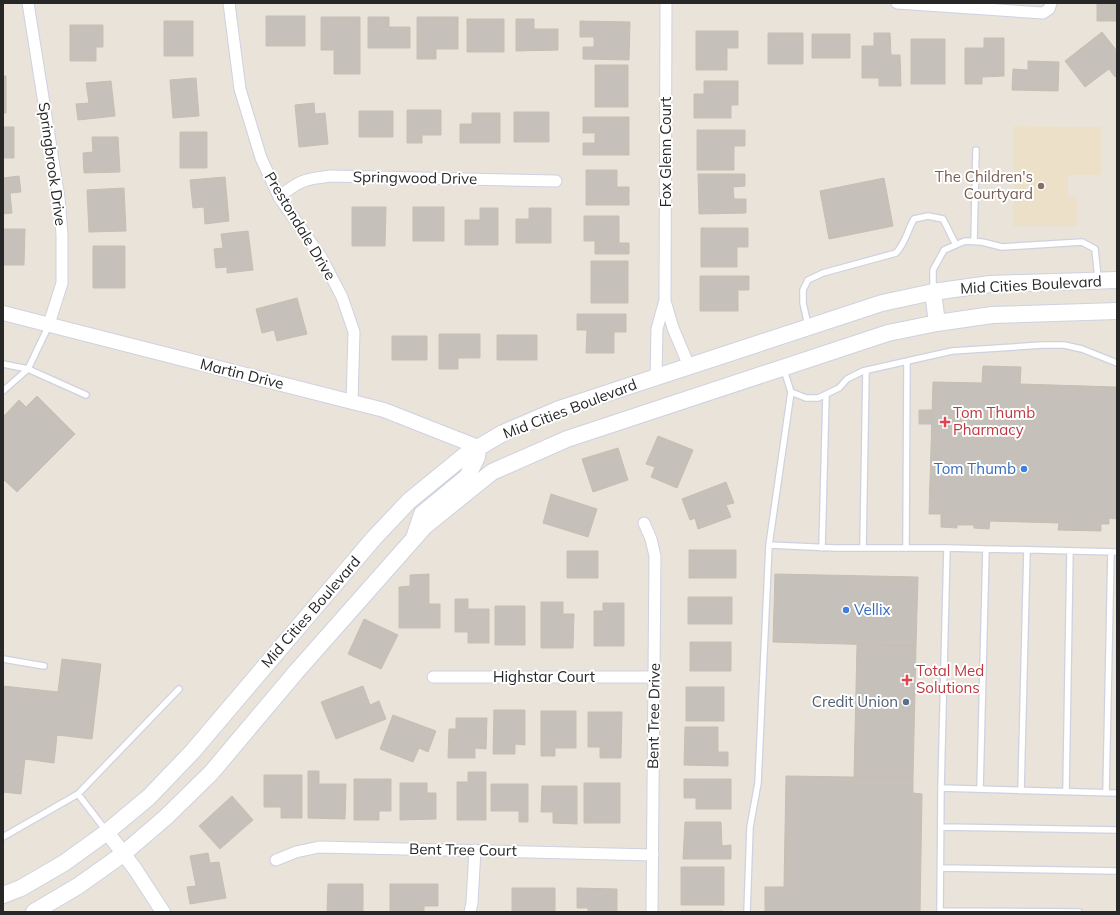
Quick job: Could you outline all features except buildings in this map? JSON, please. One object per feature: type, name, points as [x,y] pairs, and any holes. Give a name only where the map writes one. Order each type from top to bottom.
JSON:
[{"type":"main road","name":"Mid Cities Boulevard","points":[[3,895],[21,888],[64,863],[107,832],[149,797],[193,751],[287,639],[409,502],[464,456],[503,433],[560,409],[882,303],[933,292],[990,284],[1117,280]]},
{"type":"main road","points":[[933,292],[937,323]]},
{"type":"main road","name":"Mid Cities Boulevard","points":[[34,912],[78,886],[123,854],[166,817],[211,773],[296,672],[425,526],[492,472],[568,439],[888,333],[937,323],[992,315],[1117,311]]},
{"type":"main road","points":[[414,538],[422,514],[467,477],[477,457],[478,447]]},
{"type":"street","name":"Springbrook Drive","points":[[28,3],[59,198],[62,235],[62,283],[49,324]]},
{"type":"street","name":"Prestondale Drive","points":[[229,3],[240,89],[261,158],[279,197],[321,257],[342,297],[354,332],[352,402]]},
{"type":"street","name":"Fox Glenn Court","points":[[656,377],[657,329],[665,300],[666,3]]},
{"type":"street","points":[[897,3],[1044,13],[1049,9],[1051,3]]},
{"type":"street","name":"Springwood Drive","points":[[279,197],[294,185],[304,180],[331,176],[556,181]]},
{"type":"street","name":"Fox Glenn Court","points":[[665,300],[673,328],[689,366]]},
{"type":"street","name":"Martin Drive","points":[[3,312],[384,410],[478,447]]},
{"type":"street","name":"Bent Tree Drive","points":[[644,523],[651,539],[655,556],[652,912]]},
{"type":"street","name":"Highstar Court","points":[[433,677],[655,677]]},
{"type":"street","points":[[107,832],[135,869],[163,912]]},
{"type":"street","name":"Bent Tree Court","points":[[276,860],[296,852],[319,847],[653,854]]},
{"type":"street","points":[[470,912],[472,903],[475,850]]},
{"type":"lane","points":[[974,242],[976,150]]},
{"type":"lane","points":[[808,327],[803,303],[803,290],[808,280],[823,273],[896,253],[904,243],[908,229],[914,219],[928,216],[943,219],[956,245]]},
{"type":"lane","points":[[933,292],[933,270],[944,250],[965,242],[974,242],[1002,247],[1082,242],[1095,249],[1098,280]]},
{"type":"lane","points":[[3,391],[28,369],[49,324]]},
{"type":"lane","points":[[791,392],[806,398],[818,398],[839,388],[847,379],[866,370],[952,351],[1064,345],[1082,349],[1117,363]]},
{"type":"lane","points":[[906,548],[907,361]]},
{"type":"lane","points":[[3,364],[28,369],[86,395]]},
{"type":"lane","points":[[747,912],[750,827],[758,783],[769,545],[791,392],[783,367]]},
{"type":"lane","points":[[864,548],[866,370]]},
{"type":"lane","points":[[822,548],[826,395]]},
{"type":"lane","points":[[769,545],[822,548],[947,548],[1114,552],[1106,793]]},
{"type":"lane","points":[[947,548],[941,788],[940,911],[1079,912]]},
{"type":"lane","points":[[980,789],[986,549]]},
{"type":"lane","points":[[1021,790],[1027,550]]},
{"type":"lane","points":[[1066,792],[1070,551]]},
{"type":"lane","points":[[3,659],[44,666]]},
{"type":"lane","points":[[3,837],[78,794],[179,689]]},
{"type":"lane","points":[[941,788],[1117,793]]},
{"type":"lane","points":[[78,794],[107,832]]},
{"type":"lane","points":[[941,827],[1117,830]]},
{"type":"lane","points":[[941,868],[1117,871]]},
{"type":"shaded area","name":"The Children's Courtyard","points":[[1014,126],[1102,127],[1101,175],[1068,175],[1068,197],[1077,197],[1077,226],[1013,226]]},
{"type":"place","name":"The Children's Courtyard","points":[[1041,186]]},
{"type":"place","name":"Tom Thumb Pharmacy","points":[[945,422]]},
{"type":"place","name":"Tom Thumb","points":[[1024,469]]},
{"type":"place","name":"Vellix","points":[[846,610]]},
{"type":"place","name":"Total Med Solutions","points":[[907,680]]},
{"type":"place","name":"Credit Union","points":[[906,702]]}]
